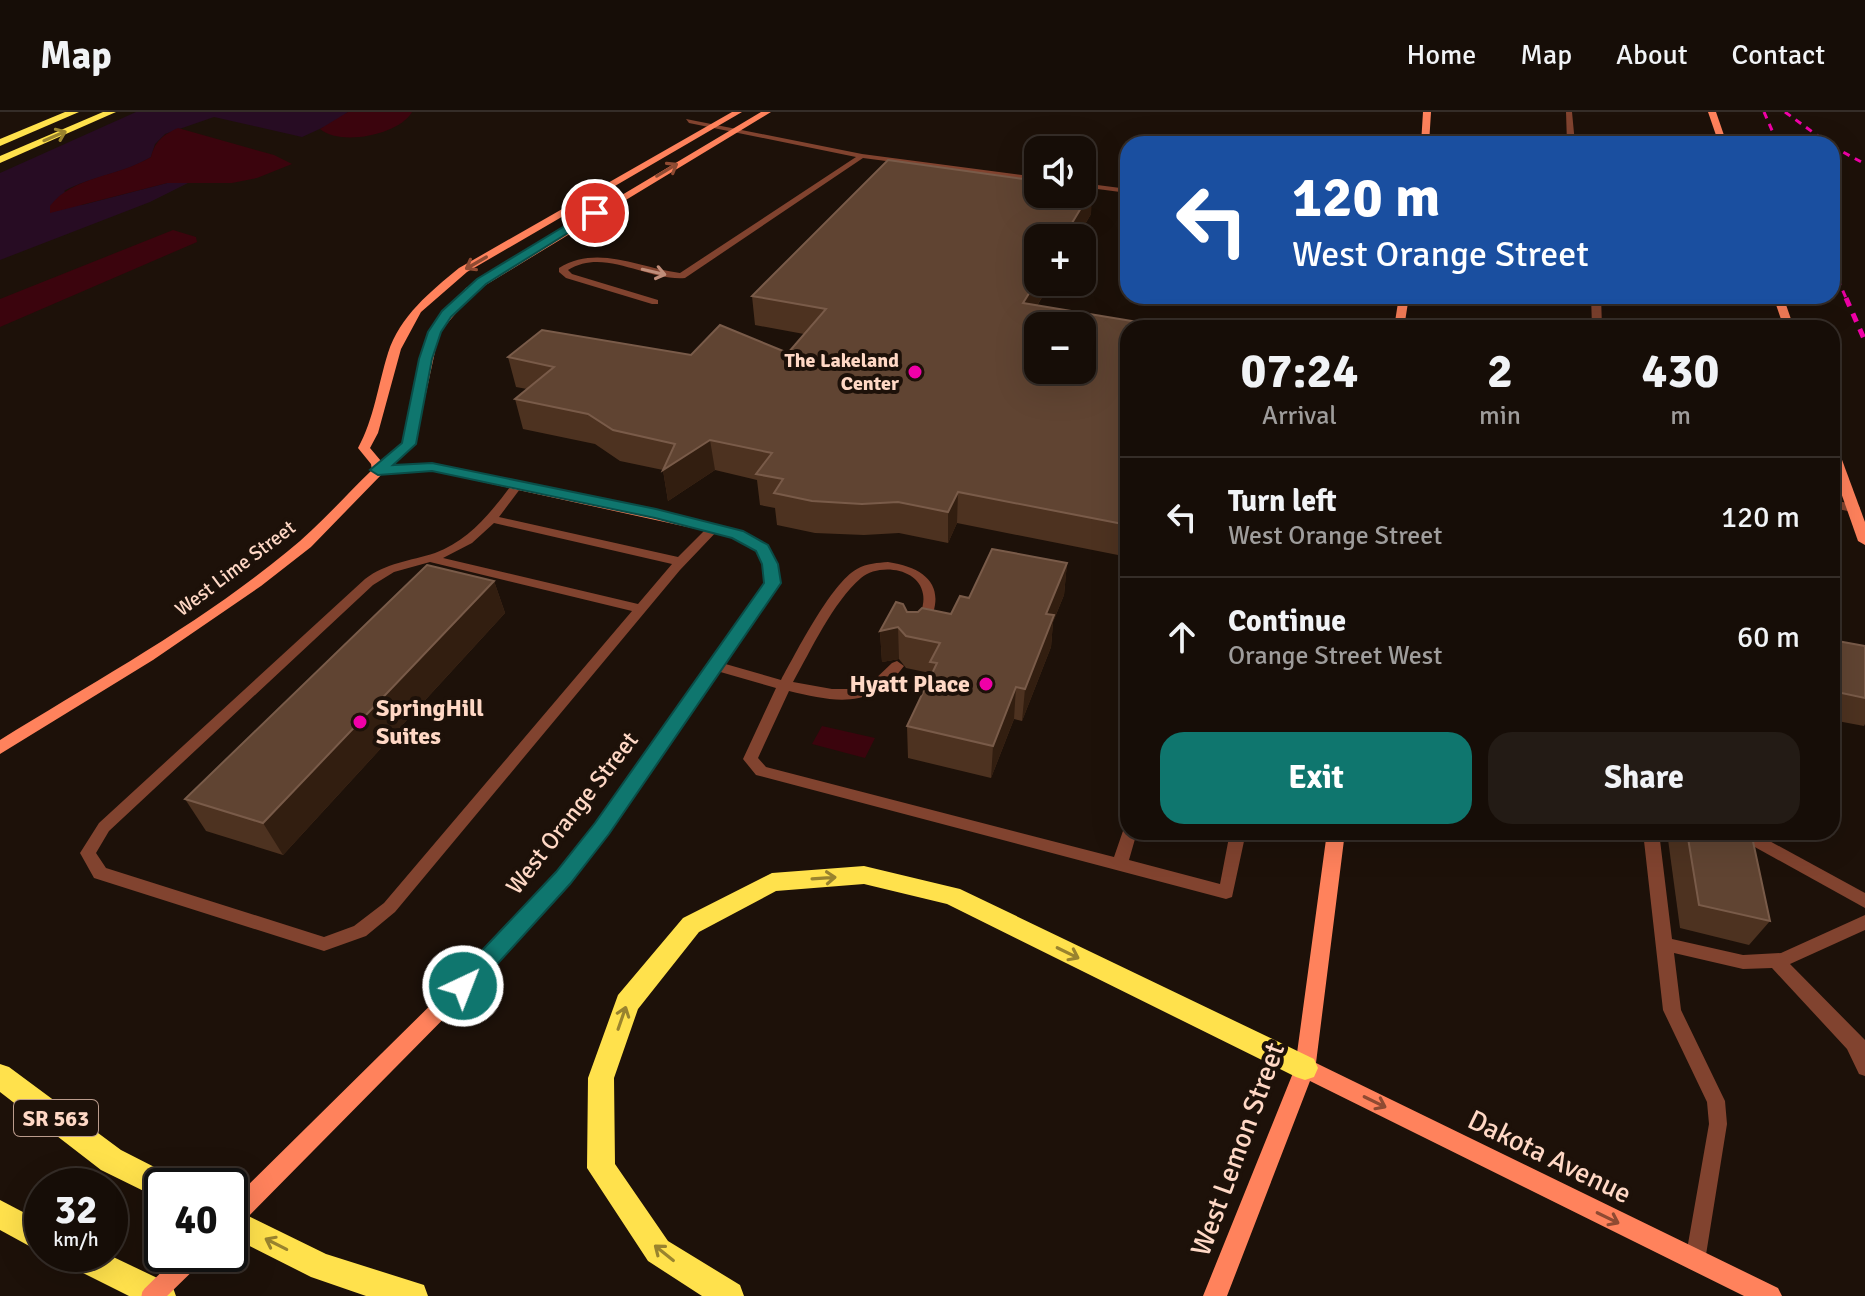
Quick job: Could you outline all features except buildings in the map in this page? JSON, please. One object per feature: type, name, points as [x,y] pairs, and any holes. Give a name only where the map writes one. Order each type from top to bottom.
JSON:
[{"type":"main road","points":[[0,143],[74,112]]},
{"type":"main road","points":[[0,160],[111,112]]},
{"type":"main road","points":[[729,1296],[658,1251],[601,1168],[601,1078],[627,1003],[691,925],[772,882],[864,875],[952,896],[1305,1068]]},
{"type":"main road","name":"SR 563","points":[[0,1076],[111,1160],[144,1177]]},
{"type":"main road","points":[[0,1214],[24,1228]]},
{"type":"main road","points":[[248,1229],[321,1267],[413,1296]]},
{"type":"main road","points":[[112,1272],[161,1296]]},
{"type":"street","points":[[378,470],[364,448],[372,433],[395,349],[417,310],[463,270],[738,112]]},
{"type":"street","name":"West Lime Street","points":[[0,748],[202,620],[292,555],[378,470],[409,444],[434,332],[470,290],[767,112]]},
{"type":"street","points":[[1426,136],[1427,112]]},
{"type":"street","points":[[1712,112],[1720,136]]},
{"type":"street","name":"West Orange Street","points":[[248,1202],[563,878],[602,828],[772,583],[770,564],[762,548],[738,534],[432,467],[378,470]]},
{"type":"street","points":[[1840,471],[1865,541]]},
{"type":"street","points":[[1840,506],[1853,508]]},
{"type":"street","name":"West Lemon Street","points":[[1215,1296],[1305,1068],[1335,840]]},
{"type":"street","name":"Dakota Avenue","points":[[1305,1068],[1770,1296]]},
{"type":"street","points":[[152,1296],[177,1272]]},
{"type":"lane","points":[[1569,112],[1570,136]]},
{"type":"lane","points":[[689,121],[862,156],[1024,177]]},
{"type":"lane","points":[[655,302],[569,276],[562,270],[591,258],[682,276],[862,156]]},
{"type":"lane","points":[[1096,187],[1120,190]]},
{"type":"lane","points":[[517,485],[494,519],[467,542],[429,559],[394,566],[369,582],[104,827],[88,853],[100,873],[324,944],[343,940],[366,929],[408,888],[641,609],[714,528]]},
{"type":"lane","points":[[494,519],[682,562]]},
{"type":"lane","points":[[429,559],[641,609]]},
{"type":"lane","points":[[913,638],[929,614],[932,600],[929,585],[918,575],[900,569],[869,568],[857,574],[842,590],[787,684],[755,740],[750,759],[761,771],[1226,892],[1236,840]]},
{"type":"lane","points":[[715,666],[849,697],[878,685],[897,666]]},
{"type":"lane","points":[[1120,865],[1127,840]]},
{"type":"lane","points":[[1652,840],[1672,1010],[1709,1081],[1717,1113],[1718,1124],[1695,1261]]},
{"type":"lane","points":[[1754,840],[1865,901]]},
{"type":"lane","points":[[1664,944],[1743,962],[1775,960],[1865,922]]},
{"type":"lane","points":[[1775,960],[1860,1046],[1865,1068]]},
{"type":"shaded area","points":[[136,112],[348,112],[333,123],[302,137],[214,117],[165,134],[155,144],[151,157],[64,191],[82,205],[167,183],[190,182],[150,202],[0,260],[0,173]]},
{"type":"shaded area","points":[[348,112],[412,112],[396,126],[369,136],[342,137],[320,129]]},
{"type":"shaded area","points":[[178,128],[274,155],[292,164],[257,178],[232,183],[167,183],[50,213],[50,206],[71,188],[151,157],[160,139]]},
{"type":"shaded area","points":[[173,230],[196,237],[197,242],[0,327],[0,299]]},
{"type":"shaded area","points":[[822,726],[875,738],[865,758],[812,744]]},
{"type":"railway","points":[[1764,112],[1774,136]]},
{"type":"railway","points":[[1785,112],[1818,136]]},
{"type":"railway","points":[[1840,150],[1865,164]]},
{"type":"railway","points":[[1840,285],[1847,300]]},
{"type":"railway","points":[[1846,298],[1865,341]]},
{"type":"place","name":"The Lakeland Center","points":[[915,372]]},
{"type":"place","name":"Hyatt Place","points":[[986,684]]},
{"type":"place","name":"SpringHill Suites","points":[[360,722]]},
{"type":"route","points":[[463,986],[563,878],[602,828],[772,583],[770,564],[762,548],[738,534],[432,467],[378,470],[409,444],[426,359],[434,332],[447,314],[482,281],[595,213]]}]
